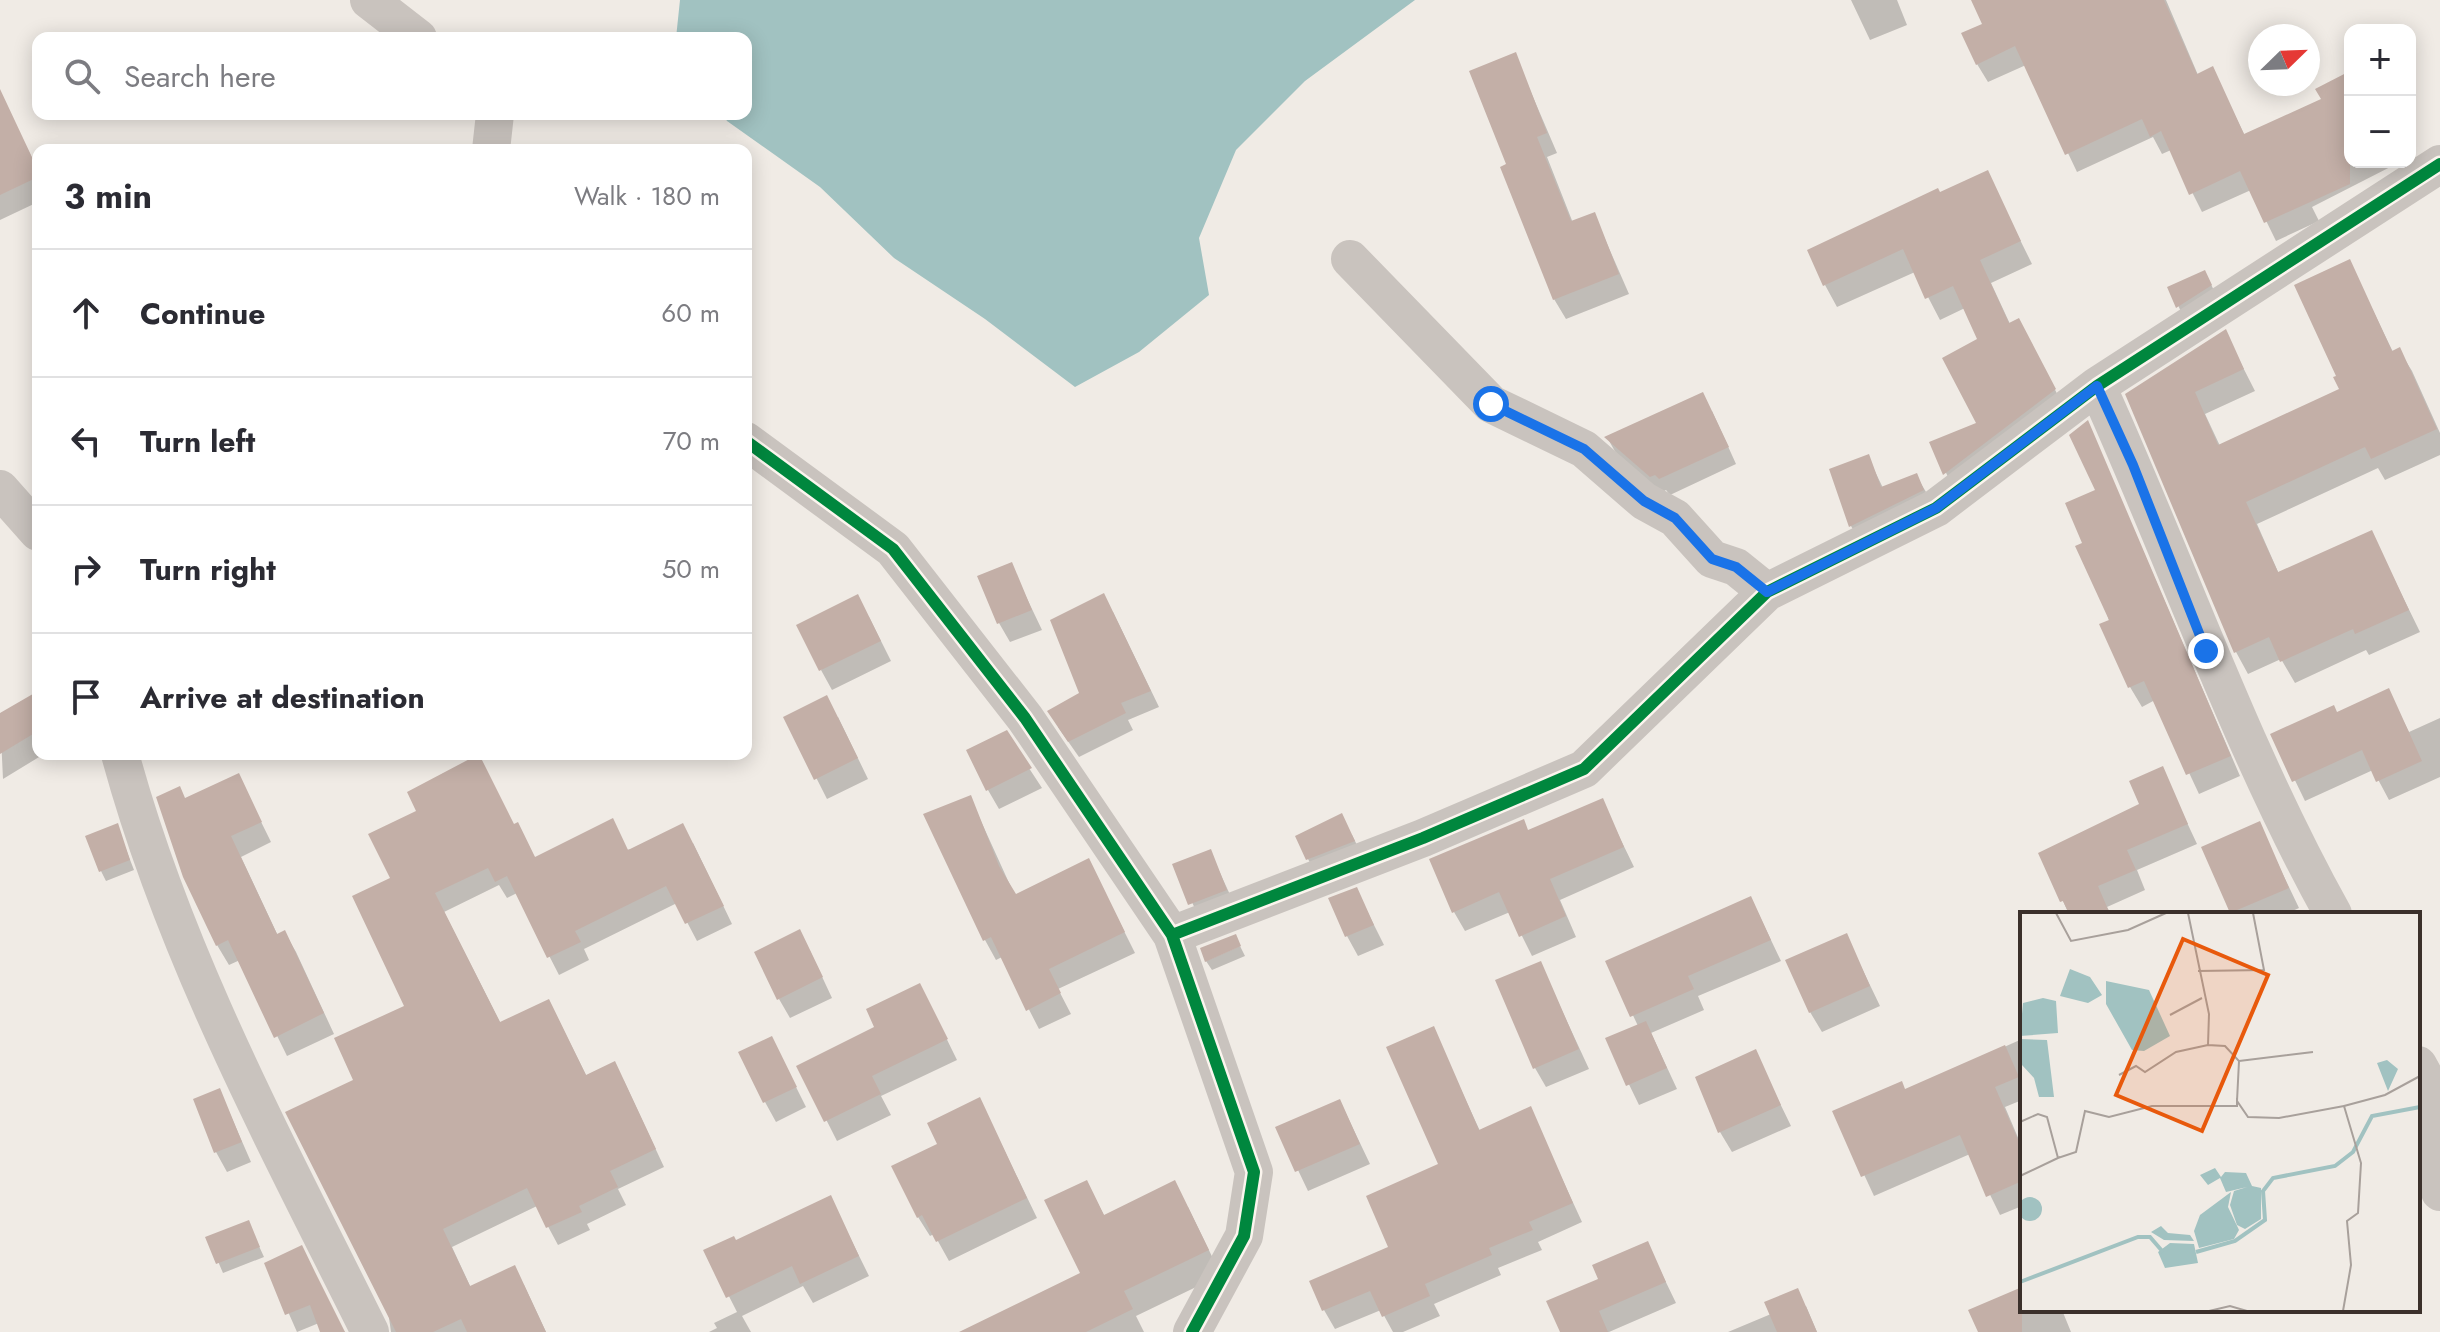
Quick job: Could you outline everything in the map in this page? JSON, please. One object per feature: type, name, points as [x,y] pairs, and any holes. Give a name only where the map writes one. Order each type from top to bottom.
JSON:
[{"type":"street","points":[[369,0],[410,32]]},
{"type":"street","points":[[492,144],[494,120]]},
{"type":"street","points":[[1172,935],[1423,838],[1584,769],[1767,592],[1936,508],[2097,386],[2440,164]]},
{"type":"street","points":[[1350,259],[1491,404],[1584,449],[1644,501],[1675,518],[1712,559],[1736,567],[1767,592]]},
{"type":"street","points":[[2097,386],[2133,465],[2206,651],[2332,912]]},
{"type":"street","points":[[752,445],[893,549],[1025,718],[1172,935],[1254,1172],[1244,1236],[1192,1332]]},
{"type":"street","points":[[0,489],[32,525]]},
{"type":"street","points":[[122,760],[131,797],[188,954],[370,1332]]},
{"type":"street","points":[[2420,1069],[2439,1103],[2440,1192]]},
{"type":"water","points":[[680,0],[1415,0],[1305,81],[1236,150],[1199,238],[1209,295],[1139,352],[1075,387],[985,319],[894,258],[820,187],[727,121],[752,120],[752,32],[677,32]]},
{"type":"building","points":[[1971,0],[2164,0],[2197,74],[2213,66],[2244,134],[2321,99],[2320,86],[2344,74],[2344,168],[2350,168],[2350,184],[2264,223],[2240,171],[2189,195],[2161,131],[2150,137],[2142,119],[2065,155],[2015,46],[1976,65],[1961,33],[1982,24]]},
{"type":"building","points":[[1516,52],[1547,133],[1537,137],[1571,221],[1595,212],[1619,274],[1553,300],[1500,167],[1506,164],[1469,71]]},
{"type":"building","points":[[0,89],[32,157],[32,180],[0,195]]},
{"type":"building","points":[[1988,170],[2021,241],[1980,260],[2009,323],[2019,318],[2056,389],[1943,475],[1929,442],[1976,423],[1942,358],[1977,339],[1953,286],[1925,299],[1903,249],[1823,286],[1807,250],[1938,188],[1940,192]]},
{"type":"building","points":[[2350,259],[2392,351],[2400,347],[2437,429],[2371,459],[2365,447],[2246,502],[2278,572],[2372,530],[2409,610],[2355,634],[2353,629],[2280,662],[2269,637],[2234,653],[2125,394],[2226,329],[2244,369],[2195,392],[2218,445],[2339,389],[2333,377],[2336,376],[2294,285]]},
{"type":"building","points":[[2205,270],[2212,285],[2176,308],[2167,287]]},
{"type":"building","points":[[1703,392],[1729,447],[1659,479],[1655,475],[1650,477],[1604,437]]},
{"type":"building","points":[[2088,420],[2231,756],[2186,775],[2144,681],[2128,688],[2099,624],[2109,620],[2075,546],[2082,543],[2065,503],[2095,490],[2069,435]]},
{"type":"building","points":[[1869,454],[1881,487],[1917,473],[1924,490],[1849,527],[1829,469]]},
{"type":"building","points":[[1012,562],[1032,610],[997,624],[977,576]]},
{"type":"building","points":[[1104,593],[1151,691],[1121,703],[1126,713],[1068,742],[1047,711],[1079,693],[1050,620]]},
{"type":"building","points":[[858,594],[881,641],[819,671],[796,625]]},
{"type":"building","points":[[2389,688],[2422,761],[2376,782],[2362,750],[2292,782],[2270,734],[2334,705],[2337,712]]},
{"type":"building","points":[[32,694],[32,735],[0,754],[0,713]]},
{"type":"building","points":[[827,695],[858,758],[814,780],[783,717]]},
{"type":"building","points":[[1007,730],[1032,768],[986,791],[966,750]]},
{"type":"building","points":[[468,760],[482,760],[514,824],[518,822],[535,857],[613,818],[628,850],[683,823],[724,906],[685,924],[666,886],[575,931],[581,942],[547,958],[507,876],[495,882],[488,868],[435,893],[500,1022],[549,999],[586,1075],[615,1061],[656,1149],[610,1171],[618,1187],[579,1206],[582,1212],[546,1228],[527,1188],[443,1229],[470,1286],[515,1265],[546,1332],[467,1332],[461,1319],[433,1332],[396,1332],[285,1112],[353,1080],[334,1038],[404,1006],[352,896],[390,878],[368,834],[416,811],[407,792]]},
{"type":"building","points":[[2163,766],[2188,824],[2127,850],[2136,870],[2098,886],[2109,912],[2068,912],[2063,901],[2060,902],[2038,853],[2139,804],[2129,781]]},
{"type":"building","points":[[239,773],[262,822],[231,836],[277,934],[285,930],[324,1013],[274,1038],[228,940],[216,946],[183,877],[156,797],[180,786],[185,798]]},
{"type":"building","points":[[971,795],[999,866],[1016,894],[1089,858],[1125,932],[1049,969],[1061,993],[1026,1011],[991,937],[983,941],[923,814]]},
{"type":"building","points":[[1603,798],[1624,847],[1550,879],[1566,916],[1519,937],[1499,892],[1452,913],[1429,859],[1524,819],[1528,830]]},
{"type":"building","points":[[1342,813],[1355,841],[1306,860],[1295,836]]},
{"type":"building","points":[[2260,821],[2289,888],[2230,912],[2201,847]]},
{"type":"building","points":[[118,823],[130,860],[99,872],[85,836]]},
{"type":"building","points":[[1211,849],[1227,890],[1188,905],[1172,864]]},
{"type":"building","points":[[1357,887],[1374,925],[1345,937],[1328,898]]},
{"type":"building","points":[[1751,896],[1771,940],[1688,976],[1694,989],[1630,1017],[1605,961]]},
{"type":"building","points":[[800,929],[823,977],[777,1000],[754,952]]},
{"type":"building","points":[[1847,933],[1870,986],[1809,1013],[1785,960]]},
{"type":"building","points":[[1236,934],[1241,946],[1205,962],[1200,948]]},
{"type":"building","points":[[1541,961],[1579,1049],[1533,1069],[1495,980]]},
{"type":"building","points":[[920,983],[948,1039],[872,1076],[881,1094],[824,1122],[796,1066],[874,1027],[866,1009]]},
{"type":"building","points":[[1646,1021],[1667,1068],[1626,1086],[1605,1038]]},
{"type":"building","points":[[1434,1026],[1479,1130],[1531,1106],[1573,1203],[1529,1222],[1533,1230],[1489,1248],[1492,1255],[1425,1284],[1430,1296],[1382,1317],[1370,1291],[1322,1311],[1309,1281],[1388,1247],[1366,1196],[1438,1164],[1386,1047]]},
{"type":"building","points":[[772,1036],[797,1087],[763,1103],[738,1052]]},
{"type":"building","points":[[2005,1045],[2019,1077],[1995,1087],[2020,1144],[2020,1182],[1986,1197],[1960,1135],[1861,1177],[1832,1111],[1902,1081],[1905,1089]]},
{"type":"building","points":[[1756,1049],[1781,1105],[1718,1133],[1695,1077]]},
{"type":"building","points":[[220,1088],[242,1142],[214,1153],[193,1099]]},
{"type":"building","points":[[980,1097],[1027,1198],[936,1242],[922,1215],[917,1218],[891,1166],[937,1144],[927,1123]]},
{"type":"building","points":[[1340,1099],[1360,1144],[1295,1172],[1275,1127]]},
{"type":"building","points":[[1087,1180],[1104,1215],[1175,1180],[1209,1250],[1124,1291],[1133,1309],[1086,1332],[959,1332],[1080,1273],[1044,1200]]},
{"type":"building","points":[[831,1195],[859,1256],[800,1284],[792,1266],[726,1298],[703,1250],[734,1236],[736,1240]]},
{"type":"building","points":[[249,1220],[260,1247],[216,1264],[205,1237]]},
{"type":"building","points":[[1648,1241],[1666,1282],[1599,1311],[1608,1332],[1560,1332],[1546,1301],[1598,1279],[1592,1265]]},
{"type":"building","points":[[302,1245],[345,1332],[320,1332],[310,1305],[285,1315],[264,1263]]},
{"type":"building","points":[[1798,1288],[1817,1332],[1777,1332],[1764,1302]]},
{"type":"building","points":[[2020,1288],[2022,1332],[1978,1332],[1968,1310]]},
{"type":"cycle path","points":[[1192,1332],[1244,1236],[1254,1172],[1172,935],[1423,838],[1584,769],[1767,592],[1936,508],[2097,386],[2440,164]]},
{"type":"cycle path","points":[[752,445],[893,549],[1025,718],[1172,935]]},
{"type":"route","points":[[1491,404],[1584,449],[1644,501],[1675,518],[1712,559],[1736,567],[1767,592],[1936,508],[2097,386],[2133,465],[2206,651]]}]
